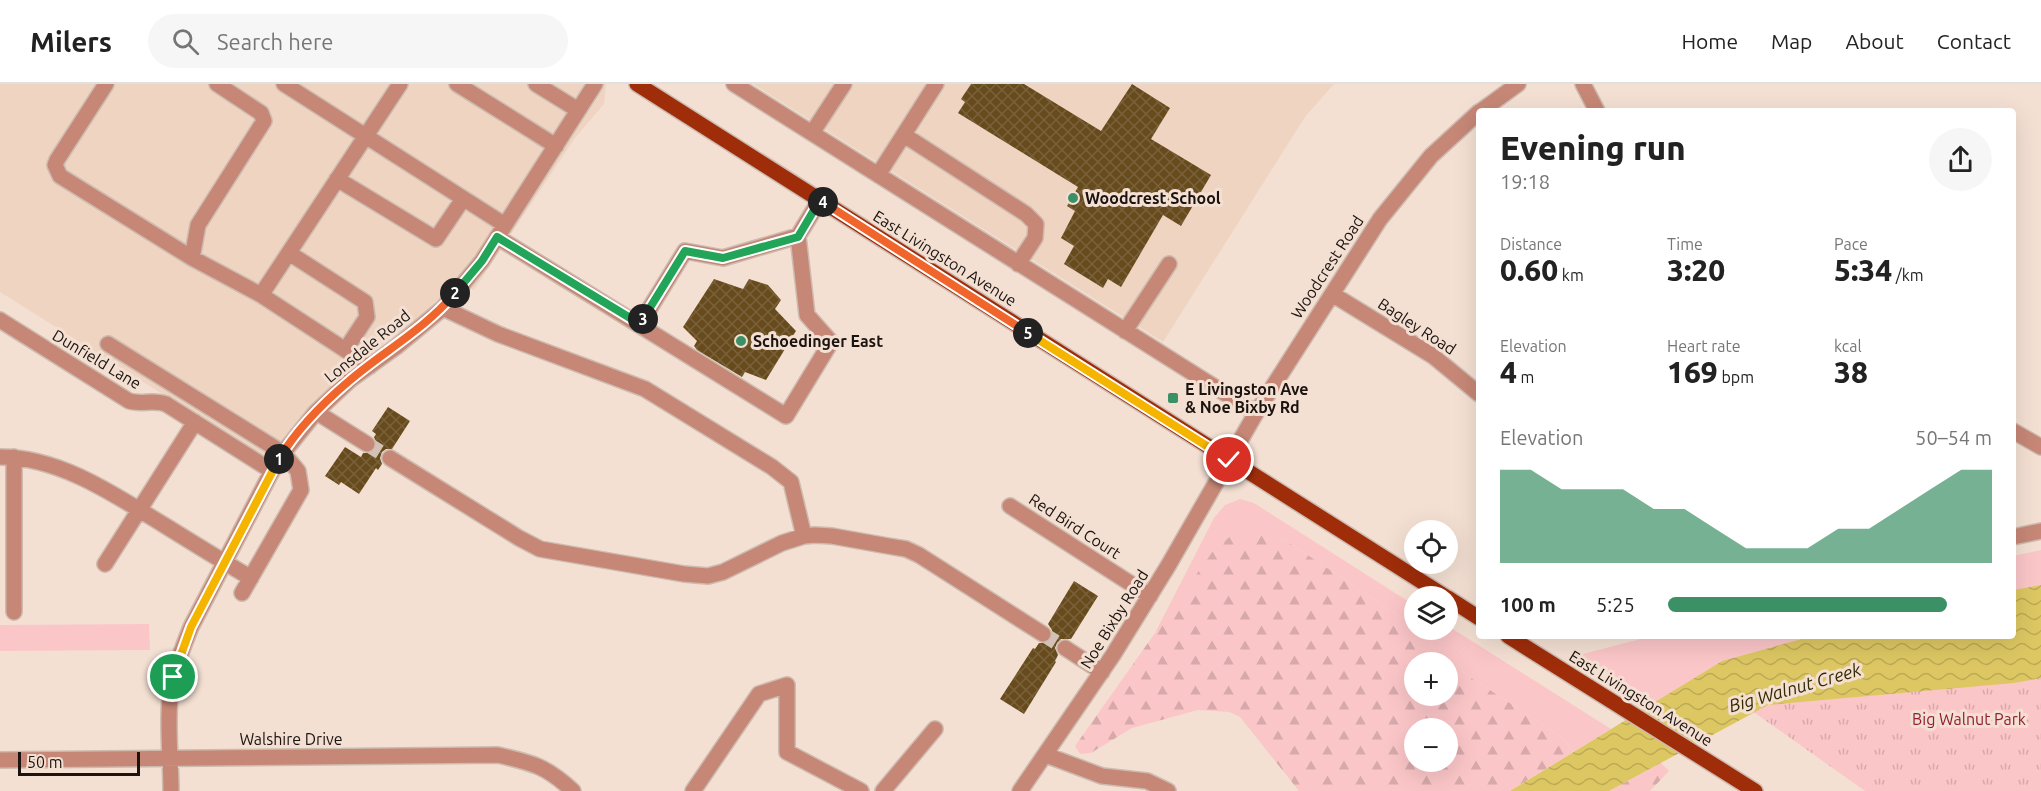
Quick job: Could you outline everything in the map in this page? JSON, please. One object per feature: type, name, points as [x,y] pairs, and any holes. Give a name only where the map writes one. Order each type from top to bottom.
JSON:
[{"type":"main road","name":"East Livingston Avenue","points":[[637,84],[1428,586]]},
{"type":"main road","name":"East Livingston Avenue","points":[[1458,605],[1476,616]]},
{"type":"main road","name":"East Livingston Avenue","points":[[1513,639],[1755,791]]},
{"type":"street","points":[[106,84],[57,160],[55,165],[57,172],[192,258],[261,295],[370,366]]},
{"type":"street","points":[[192,258],[198,225],[264,121],[261,113],[217,84]]},
{"type":"street","points":[[284,84],[463,199],[501,231],[640,324],[786,416],[831,342],[807,315],[798,237],[820,200]]},
{"type":"street","points":[[261,295],[400,84]]},
{"type":"street","points":[[458,84],[556,146]]},
{"type":"street","points":[[536,84],[578,110]]},
{"type":"street","name":"Lonsdale Road","points":[[171,791],[170,700],[173,677],[191,627],[272,471],[283,453],[316,412],[350,380],[443,308],[482,261],[595,84]]},
{"type":"street","points":[[734,84],[1256,413]]},
{"type":"street","points":[[812,133],[843,84]]},
{"type":"street","points":[[878,175],[936,84]]},
{"type":"street","name":"Woodcrest Road","points":[[1485,108],[1518,84]]},
{"type":"street","points":[[1583,84],[1595,108]]},
{"type":"street","name":"Woodcrest Road","points":[[1229,460],[1256,413],[1380,219],[1431,156],[1476,116]]},
{"type":"street","points":[[904,135],[1026,213],[1036,224],[1035,238],[1018,264]]},
{"type":"street","points":[[337,179],[436,239],[463,199]]},
{"type":"street","points":[[640,324],[685,251],[723,258],[798,237]]},
{"type":"street","points":[[289,253],[365,302],[368,317],[346,349]]},
{"type":"street","points":[[1125,331],[1169,264]]},
{"type":"street","name":"Bagley Road","points":[[1332,294],[1433,356],[1476,391]]},
{"type":"street","points":[[443,308],[498,334],[645,389],[772,467],[791,482],[804,536]]},
{"type":"street","name":"Dunfield Lane","points":[[0,320],[129,400],[138,404],[157,401],[195,422],[272,471]]},
{"type":"street","points":[[108,344],[283,453],[298,471],[301,490],[242,594]]},
{"type":"street","points":[[316,412],[367,444]]},
{"type":"street","points":[[105,564],[195,422]]},
{"type":"street","points":[[2016,433],[2041,447]]},
{"type":"street","points":[[14,612],[7,457],[30,459],[81,478],[139,510],[251,578]]},
{"type":"street","points":[[390,458],[540,549],[565,555],[708,576],[723,572],[782,543],[804,536],[832,536],[906,549],[1043,634]]},
{"type":"street","name":"Noe Bixby Road","points":[[1020,791],[1102,672],[1150,596],[1229,460]]},
{"type":"street","name":"Red Bird Court","points":[[1010,506],[1150,596]]},
{"type":"street","points":[[2016,536],[2041,531]]},
{"type":"street","points":[[1065,648],[1102,672]]},
{"type":"street","points":[[693,791],[759,694],[787,685],[787,752],[861,791]]},
{"type":"street","points":[[883,791],[935,729]]},
{"type":"street","name":"Walshire Drive","points":[[0,760],[498,755],[526,761],[553,772],[573,791]]},
{"type":"street","points":[[1046,755],[1102,776],[1147,781],[1168,791]]},
{"type":"shaded area","points":[[0,84],[606,84],[604,104],[575,138],[474,290],[462,285],[306,424],[274,464],[0,292]]},
{"type":"shaded area","points":[[753,84],[1334,84],[1305,117],[1163,342]]},
{"type":"green space","points":[[1240,499],[1254,503],[1404,599],[1404,619],[1282,538],[1156,631],[1214,518],[1225,505]]},
{"type":"green space","points":[[1255,531],[1282,538],[1404,619],[1404,640],[1428,640],[1437,652],[1404,652],[1404,706],[1458,706],[1458,669],[1560,736],[1573,752],[1510,791],[1299,791],[1240,717],[1229,712],[1198,710],[1132,728],[1091,753],[1080,754],[1075,746],[1213,551],[1233,534]]},
{"type":"green space","points":[[2041,550],[2041,585],[2016,589],[2016,555]]},
{"type":"green space","points":[[149,624],[150,650],[0,651],[0,625]]},
{"type":"green space","points":[[1458,632],[1611,729],[1573,752],[1560,736],[1458,669],[1458,652],[1437,652],[1428,640],[1458,640]]},
{"type":"green space","name":"Big Walnut Park","points":[[2041,635],[2041,791],[1865,791],[1738,701]]},
{"type":"green space","points":[[1640,639],[1801,639],[1722,661],[1656,702],[1579,655]]},
{"type":"green space","points":[[1661,763],[1669,771],[1650,791],[1609,791]]},
{"type":"water","name":"Big Walnut Creek","points":[[2041,585],[2041,678],[2014,683],[1768,705],[1609,791],[1510,791],[1722,661],[1801,639],[2016,639],[2016,589]]},
{"type":"building","points":[[971,84],[1024,84],[1101,131],[1132,84],[1170,108],[1151,139],[1211,175],[1181,226],[1163,215],[1121,287],[1108,279],[1103,288],[1064,264],[1074,246],[1061,238],[1075,211],[1067,206],[1078,187],[958,113],[965,102],[961,99]]},
{"type":"building","points":[[714,279],[743,289],[749,279],[768,285],[781,300],[775,309],[796,331],[766,380],[745,372],[742,377],[697,350],[694,346],[697,341],[683,327]]},
{"type":"building","points":[[388,407],[410,421],[392,449],[382,452],[380,458],[382,464],[378,470],[376,468],[359,494],[341,482],[339,485],[325,476],[345,447],[361,457],[363,453],[371,453],[375,450],[377,444],[374,437],[376,434],[372,431]]},
{"type":"building","points":[[1074,581],[1098,596],[1071,639],[1061,639],[1057,643],[1056,662],[1024,714],[1000,699],[1033,648],[1051,639],[1052,630],[1048,624]]},
{"type":"tunnel","points":[[367,444],[390,458]]},
{"type":"tunnel","points":[[1043,634],[1065,648]]},
{"type":"place","name":"Woodcrest School","points":[[1073,198]]},
{"type":"place","name":"Schoedinger East","points":[[741,341]]},
{"type":"place","name":"E Livingston Ave & Noe Bixby Rd","points":[[1173,398]]},
{"type":"route","points":[[173,677],[191,627],[283,453],[316,412],[350,380],[396,347],[443,308],[482,261],[497,237],[640,324],[685,251],[723,258],[798,237],[820,200],[1229,460]]}]
